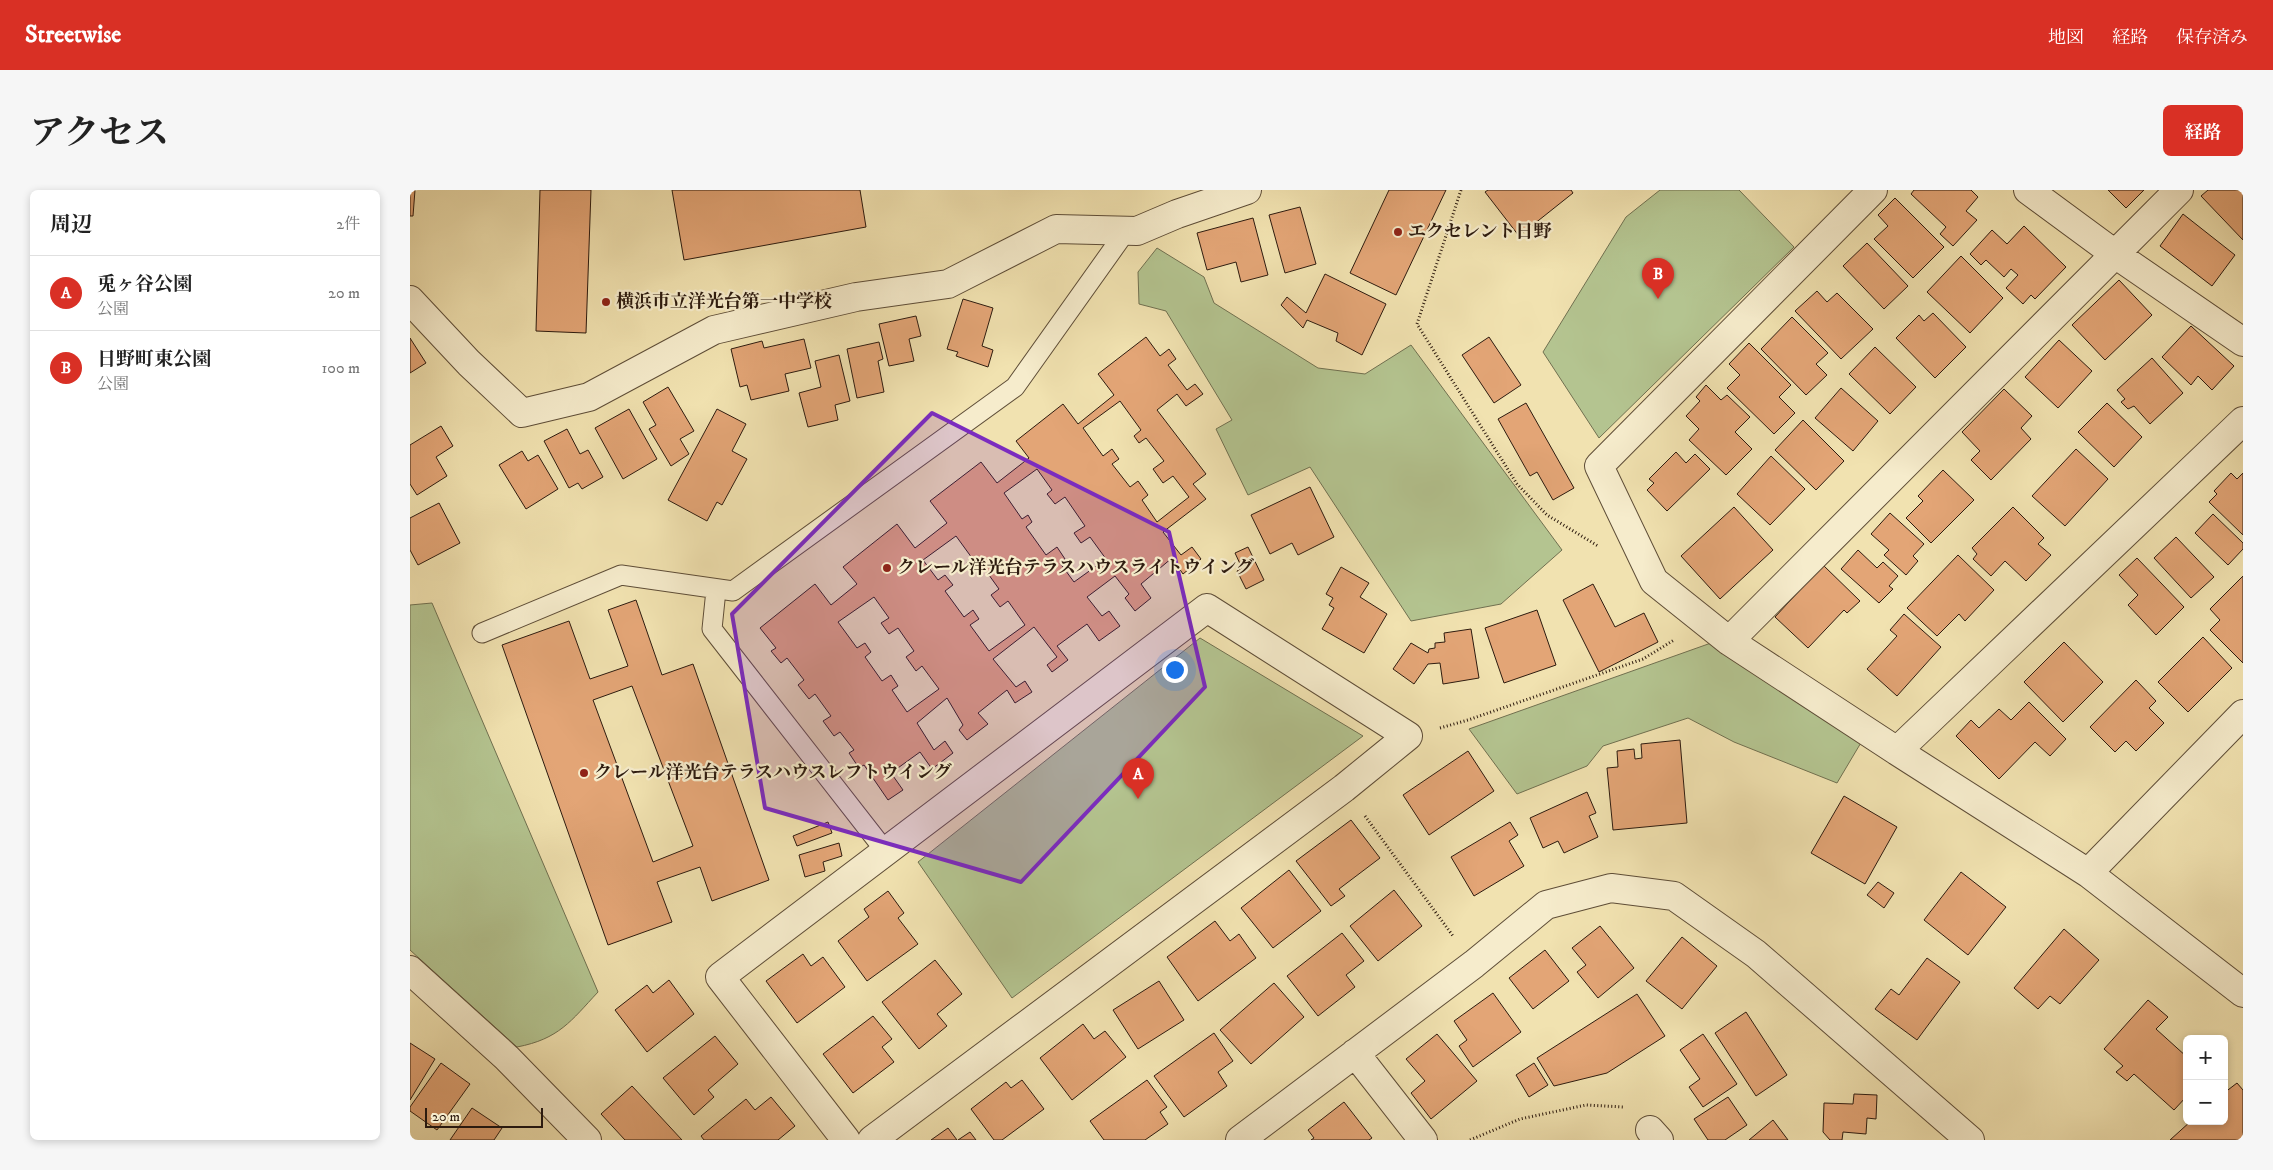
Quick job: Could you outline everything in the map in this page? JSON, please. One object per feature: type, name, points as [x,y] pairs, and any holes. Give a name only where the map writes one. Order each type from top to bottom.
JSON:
[{"type":"street","points":[[410,300],[469,363],[522,413],[589,397],[714,330],[856,298],[948,284],[1056,229],[1137,231],[1204,197],[1247,190]]},
{"type":"street","points":[[1873,190],[1599,466],[1654,581],[1729,641],[2088,873],[2243,994]]},
{"type":"street","points":[[2028,190],[2115,254],[2243,342]]},
{"type":"street","points":[[1729,641],[2179,190]]},
{"type":"street","points":[[1897,751],[2243,421]]},
{"type":"street","points":[[846,1140],[720,977],[1207,608],[1408,736],[1344,788],[872,1140]]},
{"type":"street","points":[[2088,873],[2243,714]]},
{"type":"street","points":[[1240,1140],[1474,964],[1546,905],[1612,888],[1674,896],[1756,954],[1970,1140]]},
{"type":"street","points":[[410,970],[507,1058],[587,1140]]},
{"type":"street","points":[[1355,1053],[1423,1140]]},
{"type":"lane","points":[[482,633],[621,575],[733,591],[1015,387],[1126,231]]},
{"type":"lane","points":[[716,590],[712,629],[886,852]]},
{"type":"path","points":[[1461,190],[1417,324],[1517,484],[1547,515],[1605,550]]},
{"type":"path","points":[[1408,736],[1468,720],[1643,659],[1704,621]]},
{"type":"path","points":[[1344,788],[1474,964]]},
{"type":"path","points":[[1470,1140],[1520,1119],[1586,1104],[1628,1107],[1655,1135]]},
{"type":"highlighted area","points":[[932,413],[1169,532],[1205,687],[1021,882],[765,808],[732,614]]},
{"type":"green space","points":[[1660,190],[1739,190],[1794,247],[1599,438],[1543,352],[1626,217]]},
{"type":"green space","points":[[1157,248],[1204,277],[1214,303],[1318,368],[1365,374],[1411,345],[1562,550],[1501,604],[1411,621],[1310,467],[1248,495],[1216,429],[1232,420],[1166,311],[1139,304],[1138,272]]},
{"type":"green space","points":[[432,603],[598,992],[572,1020],[554,1034],[531,1044],[517,1047],[410,950],[410,605]]},
{"type":"green space","points":[[1200,638],[1363,736],[1012,998],[918,862]]},
{"type":"green space","points":[[1711,643],[1862,741],[1837,783],[1734,742],[1688,718],[1603,746],[1587,766],[1517,794],[1469,729]]},
{"type":"building","points":[[410,190],[415,190],[413,216],[410,216]]},
{"type":"building","points":[[540,190],[591,190],[586,333],[536,331]]},
{"type":"building","points":[[672,190],[860,190],[866,227],[684,260]]},
{"type":"building","name":"エクセレント日野","points":[[1389,190],[1446,190],[1396,295],[1350,273]]},
{"type":"building","points":[[1488,190],[1571,190],[1573,193],[1519,236],[1485,192]]},
{"type":"building","points":[[1914,190],[1971,190],[1978,197],[1966,211],[1977,220],[1953,246],[1940,234],[1946,227],[1911,194]]},
{"type":"building","points":[[2108,190],[2144,190],[2126,208]]},
{"type":"building","points":[[2208,190],[2243,190],[2243,240],[2201,196]]},
{"type":"building","points":[[1895,198],[1944,247],[1913,278],[1874,239],[1888,226],[1878,215]]},
{"type":"building","points":[[1300,207],[1316,264],[1285,273],[1269,215]]},
{"type":"building","points":[[2183,214],[2235,255],[2212,286],[2160,246]]},
{"type":"building","points":[[1253,218],[1268,275],[1241,282],[1236,262],[1207,270],[1197,233]]},
{"type":"building","points":[[2024,226],[2066,267],[2035,299],[2031,295],[2023,304],[2006,288],[2018,275],[2011,269],[2004,277],[1986,260],[1981,265],[1970,254],[1992,230],[2007,244]]},
{"type":"building","points":[[1867,243],[1908,286],[1884,309],[1843,266]]},
{"type":"building","points":[[1961,256],[2003,298],[1970,333],[1927,292]]},
{"type":"building","points":[[1325,274],[1386,304],[1362,355],[1336,341],[1338,333],[1307,320],[1303,328],[1281,305],[1287,297],[1306,313]]},
{"type":"building","points":[[2119,280],[2152,315],[2105,360],[2072,325]]},
{"type":"building","points":[[1817,291],[1827,302],[1837,293],[1873,329],[1841,359],[1795,311]]},
{"type":"building","points":[[963,299],[993,308],[982,346],[993,350],[988,367],[956,356],[958,352],[947,349]]},
{"type":"building","points":[[1933,313],[1966,347],[1935,378],[1896,338],[1919,315],[1924,321]]},
{"type":"building","points":[[916,316],[921,336],[909,339],[914,361],[889,366],[879,324]]},
{"type":"building","points":[[1792,317],[1828,353],[1816,364],[1827,375],[1806,395],[1761,349]]},
{"type":"building","points":[[2191,326],[2234,366],[2212,390],[2198,376],[2191,385],[2162,357]]},
{"type":"building","name":"クレール洋光台テラスハウスライトウイング","points":[[1146,337],[1160,356],[1169,349],[1176,359],[1168,365],[1187,390],[1195,384],[1203,394],[1186,406],[1177,394],[1157,410],[1206,474],[1193,484],[1206,499],[1163,532],[1181,555],[1192,547],[1201,559],[1183,574],[1172,558],[1141,584],[1151,598],[1135,611],[1125,598],[1129,594],[1115,576],[1087,597],[1102,616],[1109,611],[1120,626],[1099,641],[1087,624],[1057,646],[1068,660],[1052,672],[1047,665],[1057,657],[1034,627],[993,659],[1016,687],[1025,681],[1032,692],[1015,703],[1007,690],[978,713],[988,724],[967,740],[959,730],[963,725],[947,698],[917,723],[934,750],[945,741],[953,753],[932,769],[920,752],[891,773],[903,790],[888,800],[864,765],[859,768],[849,753],[854,750],[840,732],[834,736],[823,721],[831,716],[815,694],[809,699],[798,685],[804,680],[787,658],[781,663],[771,651],[776,648],[760,628],[815,584],[831,605],[857,584],[843,567],[897,524],[915,548],[947,523],[930,501],[981,462],[997,483],[1029,458],[1016,441],[1063,404],[1078,424],[1114,395],[1098,374]],"holes":[[[1120,401],[1141,430],[1134,436],[1139,443],[1146,438],[1164,461],[1153,469],[1163,483],[1173,476],[1189,497],[1157,522],[1142,500],[1148,495],[1138,481],[1130,487],[1112,464],[1119,459],[1112,449],[1103,456],[1083,428]],[[1037,469],[1052,490],[1047,494],[1055,504],[1065,497],[1085,526],[1074,533],[1081,543],[1090,537],[1106,559],[1074,582],[1060,563],[1065,559],[1057,547],[1046,555],[1026,527],[1032,522],[1028,515],[1022,519],[1004,493]],[[956,536],[972,558],[967,562],[972,570],[981,564],[999,589],[991,595],[1000,607],[1008,601],[1025,625],[989,651],[970,625],[979,619],[973,610],[964,617],[945,591],[953,585],[945,575],[938,580],[923,560]],[[874,597],[889,618],[881,623],[889,634],[898,628],[914,651],[906,657],[916,671],[922,666],[939,689],[907,712],[892,690],[898,686],[891,675],[882,681],[865,657],[871,652],[865,643],[857,648],[838,622]]]},
{"type":"building","points":[[1489,337],[1521,385],[1494,403],[1462,355]]},
{"type":"building","points":[[410,338],[426,363],[410,373]]},
{"type":"building","points":[[804,339],[811,368],[785,374],[789,391],[751,400],[747,385],[740,387],[731,349],[762,341],[764,348]]},
{"type":"building","points":[[2059,340],[2092,371],[2058,408],[2025,377]]},
{"type":"building","points":[[879,342],[883,359],[878,361],[884,392],[857,398],[847,349]]},
{"type":"building","points":[[1749,343],[1791,385],[1779,397],[1795,413],[1774,434],[1727,388],[1740,375],[1729,364]]},
{"type":"building","points":[[1875,347],[1916,387],[1890,414],[1849,374]]},
{"type":"building","points":[[839,355],[850,401],[835,405],[838,420],[808,427],[799,393],[821,387],[815,361]]},
{"type":"building","points":[[2152,358],[2183,393],[2150,424],[2134,406],[2128,409],[2121,402],[2125,399],[2117,390]]},
{"type":"building","points":[[1706,385],[1721,400],[1727,395],[1750,417],[1735,432],[1752,449],[1726,475],[1689,440],[1699,429],[1686,416],[1700,401],[1696,397]]},
{"type":"building","points":[[668,387],[694,431],[680,439],[689,454],[671,466],[649,429],[656,425],[643,402]]},
{"type":"building","points":[[1841,388],[1878,421],[1853,451],[1815,418]]},
{"type":"building","points":[[2004,389],[2032,416],[2021,428],[2031,439],[1991,480],[1971,460],[1980,451],[1962,432]]},
{"type":"building","points":[[1526,403],[1574,488],[1553,500],[1537,472],[1530,476],[1498,419]]},
{"type":"building","points":[[2107,403],[2142,437],[2114,467],[2078,432]]},
{"type":"building","points":[[629,409],[657,459],[623,479],[595,428]]},
{"type":"building","points":[[717,409],[746,424],[732,451],[747,459],[722,505],[717,502],[707,521],[668,500]]},
{"type":"building","points":[[1803,420],[1844,461],[1816,490],[1775,450]]},
{"type":"building","points":[[441,426],[453,446],[436,457],[447,476],[417,495],[410,484],[410,445]]},
{"type":"building","points":[[567,429],[580,454],[588,450],[603,477],[582,489],[578,483],[569,488],[544,441]]},
{"type":"building","points":[[2076,449],[2108,479],[2065,526],[2032,496]]},
{"type":"building","points":[[522,451],[528,461],[538,455],[558,489],[526,509],[499,465]]},
{"type":"building","points":[[1676,452],[1686,463],[1695,454],[1710,469],[1667,511],[1647,490],[1654,483],[1649,479]]},
{"type":"building","points":[[1771,456],[1805,489],[1770,525],[1737,494]]},
{"type":"building","points":[[1943,470],[1974,500],[1931,543],[1906,518],[1923,501],[1918,496]]},
{"type":"building","points":[[2231,473],[2237,479],[2243,473],[2243,535],[2209,502],[2217,494],[2214,491]]},
{"type":"building","points":[[1310,487],[1334,537],[1298,555],[1292,543],[1270,554],[1251,515]]},
{"type":"building","points":[[439,503],[460,543],[418,565],[410,550],[410,518]]},
{"type":"building","points":[[1734,507],[1773,550],[1720,599],[1681,556]]},
{"type":"building","points":[[2013,507],[2044,538],[2038,544],[2051,555],[2026,581],[2005,561],[1991,576],[1973,559],[1977,554],[1972,548]]},
{"type":"building","points":[[1890,513],[1924,544],[1913,556],[1918,561],[1906,575],[1884,555],[1889,550],[1871,534]]},
{"type":"building","points":[[2213,514],[2243,543],[2243,549],[2228,565],[2195,533]]},
{"type":"building","points":[[2176,537],[2214,577],[2191,598],[2154,558]]},
{"type":"building","points":[[1248,547],[1264,580],[1246,589],[1237,571],[1242,568],[1235,553]]},
{"type":"building","points":[[1858,550],[1877,568],[1883,562],[1898,576],[1889,586],[1893,589],[1879,603],[1841,569]]},
{"type":"building","points":[[1958,555],[1994,590],[1965,621],[1959,614],[1937,636],[1907,608]]},
{"type":"building","points":[[2137,558],[2184,607],[2156,635],[2128,605],[2138,595],[2119,575]]},
{"type":"building","points":[[1823,565],[1860,601],[1847,613],[1844,610],[1808,648],[1775,617]]},
{"type":"building","points":[[1341,567],[1369,583],[1360,597],[1387,614],[1364,653],[1322,629],[1334,608],[1329,605],[1333,598],[1326,594]]},
{"type":"building","points":[[2243,576],[2243,663],[2210,630],[2220,620],[2210,609]]},
{"type":"building","points":[[1593,584],[1615,627],[1644,613],[1658,642],[1599,672],[1563,600]]},
{"type":"building","name":"クレール洋光台テラスハウスレフトウイング","points":[[636,600],[662,675],[693,664],[769,880],[712,901],[700,867],[657,882],[672,922],[608,945],[502,645],[569,621],[590,679],[628,666],[608,610]],"holes":[[[632,686],[693,846],[653,862],[593,700]]]},
{"type":"building","points":[[1537,610],[1556,665],[1504,683],[1485,628]]},
{"type":"building","points":[[1904,614],[1941,647],[1897,696],[1867,669],[1897,636],[1890,630]]},
{"type":"building","points":[[1471,629],[1479,678],[1443,684],[1440,663],[1428,664],[1414,684],[1393,669],[1411,643],[1428,653],[1429,649],[1435,648],[1435,643],[1445,642],[1444,633]]},
{"type":"building","points":[[2203,637],[2232,668],[2188,712],[2158,682]]},
{"type":"building","points":[[2064,642],[2103,682],[2063,722],[2024,682]]},
{"type":"building","points":[[2136,680],[2156,701],[2149,708],[2164,723],[2136,751],[2126,741],[2115,752],[2090,727]]},
{"type":"building","points":[[2029,702],[2066,739],[2050,756],[2035,742],[1999,779],[1956,736],[1971,720],[1979,728],[1999,709],[2011,720]]},
{"type":"building","points":[[1680,740],[1687,823],[1613,830],[1607,768],[1618,767],[1617,751],[1634,749],[1635,759],[1642,758],[1641,744]]},
{"type":"building","points":[[1468,751],[1494,791],[1429,835],[1403,795]]},
{"type":"building","points":[[1587,792],[1596,813],[1589,816],[1598,837],[1564,853],[1558,841],[1543,848],[1530,818]]},
{"type":"building","points":[[1844,796],[1897,827],[1865,884],[1811,853]]},
{"type":"building","points":[[1351,820],[1380,858],[1339,889],[1345,896],[1331,906],[1296,861]]},
{"type":"building","points":[[828,822],[832,833],[797,846],[793,836]]},
{"type":"building","points":[[1510,822],[1518,835],[1509,841],[1524,866],[1474,896],[1451,857]]},
{"type":"building","points":[[839,843],[842,856],[823,862],[825,871],[805,877],[799,855]]},
{"type":"building","points":[[1289,870],[1321,911],[1273,948],[1241,908]]},
{"type":"building","points":[[1961,872],[2006,907],[1968,955],[1924,920]]},
{"type":"building","points":[[1878,882],[1894,893],[1884,908],[1867,895]]},
{"type":"building","points":[[1394,890],[1422,926],[1378,961],[1350,926]]},
{"type":"building","points":[[888,891],[904,913],[898,918],[918,944],[867,981],[838,941],[869,917],[864,909]]},
{"type":"building","points":[[1215,921],[1230,941],[1239,934],[1256,958],[1198,1001],[1167,957]]},
{"type":"building","points":[[1600,926],[1634,968],[1598,998],[1577,972],[1586,965],[1572,948]]},
{"type":"building","points":[[2064,929],[2099,960],[2060,1004],[2050,996],[2038,1009],[2014,988]]},
{"type":"building","points":[[1342,933],[1364,961],[1346,975],[1355,987],[1318,1016],[1287,976]]},
{"type":"building","points":[[1682,937],[1717,966],[1682,1009],[1646,981]]},
{"type":"building","points":[[1545,950],[1569,981],[1533,1009],[1509,978]]},
{"type":"building","points":[[803,954],[811,966],[823,957],[845,987],[797,1023],[766,981]]},
{"type":"building","points":[[1927,958],[1960,982],[1917,1040],[1875,1009],[1891,989],[1899,995]]},
{"type":"building","points":[[935,960],[962,994],[937,1014],[947,1026],[919,1049],[882,1002]]},
{"type":"building","points":[[669,980],[694,1014],[647,1052],[615,1010],[647,985],[653,993]]},
{"type":"building","points":[[1159,981],[1184,1020],[1138,1049],[1113,1010]]},
{"type":"building","points":[[1274,983],[1304,1017],[1251,1064],[1220,1030]]},
{"type":"building","points":[[1493,993],[1521,1032],[1473,1067],[1459,1046],[1467,1040],[1454,1021]]},
{"type":"building","points":[[1637,994],[1665,1036],[1607,1073],[1554,1086],[1537,1058]]},
{"type":"building","points":[[2148,1000],[2168,1017],[2156,1029],[2183,1053],[2183,1100],[2174,1110],[2134,1074],[2127,1081],[2116,1072],[2123,1066],[2104,1049]]},
{"type":"building","points":[[1746,1012],[1787,1075],[1756,1096],[1715,1033]]},
{"type":"building","points":[[873,1016],[892,1039],[882,1047],[894,1062],[853,1093],[823,1054]]},
{"type":"building","points":[[1083,1024],[1094,1039],[1105,1031],[1126,1057],[1072,1100],[1040,1058]]},
{"type":"building","points":[[1214,1033],[1233,1061],[1218,1072],[1227,1086],[1184,1117],[1154,1076]]},
{"type":"building","points":[[1437,1034],[1477,1081],[1431,1119],[1411,1093],[1425,1081],[1406,1059]]},
{"type":"building","points":[[1703,1034],[1737,1084],[1703,1107],[1689,1087],[1700,1079],[1680,1050]]},
{"type":"building","points":[[715,1036],[738,1064],[708,1090],[714,1097],[694,1115],[663,1078]]},
{"type":"building","points":[[410,1043],[435,1059],[410,1100]]},
{"type":"building","points":[[441,1063],[470,1084],[437,1130],[410,1111],[410,1107]]},
{"type":"building","points":[[1534,1063],[1548,1085],[1529,1097],[1516,1075]]},
{"type":"building","points":[[1022,1080],[1044,1109],[1002,1140],[994,1140],[971,1109],[1006,1082],[1011,1088]]},
{"type":"building","points":[[1147,1080],[1167,1107],[1160,1112],[1168,1124],[1145,1140],[1104,1140],[1090,1121]]},
{"type":"building","points":[[2237,1083],[2243,1090],[2243,1140],[2170,1140],[2187,1125],[2228,1125],[2228,1090]]},
{"type":"building","points":[[632,1086],[682,1140],[625,1140],[601,1114]]},
{"type":"building","points":[[1854,1094],[1877,1095],[1876,1119],[1867,1118],[1866,1134],[1843,1132],[1842,1140],[1830,1140],[1823,1132],[1824,1103],[1853,1104]]},
{"type":"building","points":[[771,1097],[795,1126],[778,1140],[704,1140],[701,1136],[746,1099],[755,1110]]},
{"type":"building","points":[[1728,1097],[1747,1125],[1725,1140],[1708,1140],[1694,1119]]},
{"type":"building","points":[[1344,1102],[1372,1138],[1369,1140],[1311,1140],[1314,1138],[1308,1130]]},
{"type":"building","points":[[472,1108],[502,1128],[494,1140],[450,1140]]},
{"type":"building","points":[[1773,1120],[1788,1140],[1749,1140]]},
{"type":"building","points":[[948,1128],[957,1140],[931,1140]]},
{"type":"building","points":[[970,1132],[976,1140],[958,1140]]},
{"type":"place","name":"エクセレント日野","points":[[1398,232]]},
{"type":"place","name":"日野町東公園","points":[[1658,299]]},
{"type":"place","name":"横浜市立洋光台第一中学校","points":[[606,302]]},
{"type":"place","name":"クレール洋光台テラスハウスライトウイング","points":[[887,568]]},
{"type":"place","name":"クレール洋光台テラスハウスレフトウイング","points":[[584,773]]},
{"type":"place","name":"兎ヶ谷公園","points":[[1138,799]]}]
